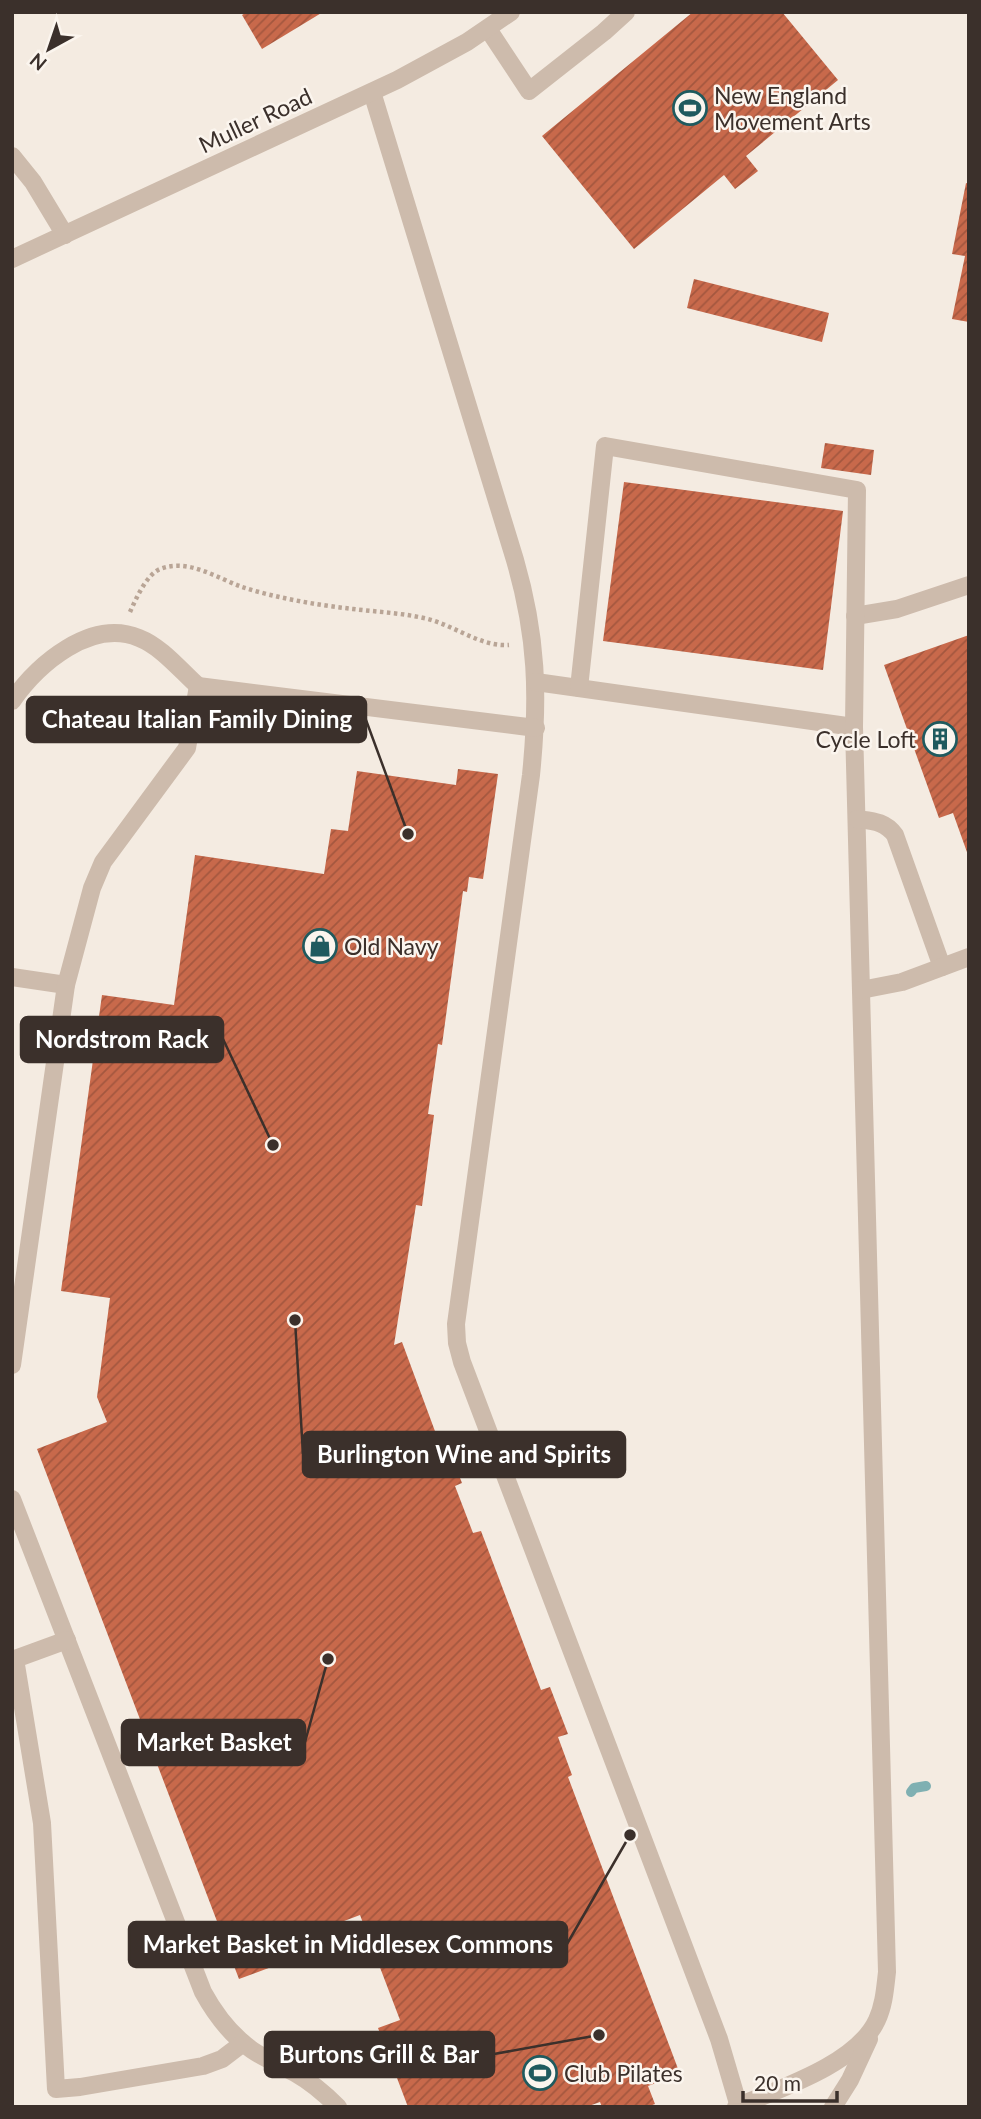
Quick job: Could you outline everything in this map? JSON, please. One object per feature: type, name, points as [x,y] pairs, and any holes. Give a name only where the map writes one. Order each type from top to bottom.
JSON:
[{"type":"street","name":"Muller Road","points":[[12,259],[372,92],[424,66],[488,29],[511,12]]},
{"type":"street","points":[[488,29],[529,91],[626,12]]},
{"type":"street","points":[[372,92],[515,560],[533,640],[536,682],[536,728],[455,1334],[461,1362],[719,2039],[738,2107],[839,2060],[865,2038],[877,2022]]},
{"type":"street","points":[[12,156],[33,181],[65,235]]},
{"type":"street","points":[[579,688],[605,446],[857,490],[854,727],[887,1957],[885,1990],[877,2022],[858,2065],[833,2107]]},
{"type":"street","points":[[855,616],[897,609],[969,585]]},
{"type":"street","points":[[12,701],[40,668],[69,648],[97,635],[111,633],[125,634],[149,643],[198,686],[536,728]]},
{"type":"street","points":[[536,682],[854,727]]},
{"type":"street","points":[[12,1365],[66,985],[96,875],[187,748],[198,686]]},
{"type":"street","points":[[857,819],[882,823],[890,827],[895,835],[942,967]]},
{"type":"street","points":[[861,990],[889,986],[969,957]]},
{"type":"street","points":[[12,977],[66,985]]},
{"type":"street","points":[[12,1499],[203,1992],[220,2018],[243,2043],[297,2074],[324,2093],[338,2107]]},
{"type":"street","points":[[67,1640],[15,1659],[42,1823],[56,2089],[204,2066],[222,2059],[243,2043]]},
{"type":"path","points":[[125,634],[129,614],[147,582],[156,570],[170,566],[198,569],[242,587],[285,597],[349,609],[428,619],[499,646],[533,640]]},
{"type":"building","points":[[247,12],[323,12],[262,49],[242,15]]},
{"type":"building","name":"New England Movement Arts","points":[[693,12],[782,12],[838,80],[746,156],[758,171],[735,189],[724,175],[634,249],[542,136]]},
{"type":"building","points":[[966,183],[969,184],[969,322],[952,319],[965,256],[952,254]]},
{"type":"building","points":[[694,279],[829,313],[822,342],[687,308]]},
{"type":"building","points":[[825,443],[874,450],[871,475],[821,468]]},
{"type":"building","points":[[624,482],[843,511],[823,670],[603,641]]},
{"type":"building","name":"Cycle Loft","points":[[969,635],[968,855],[953,813],[939,818],[884,665]]},
{"type":"building","points":[[458,769],[498,774],[483,879],[469,877],[467,892],[463,891],[442,1045],[438,1044],[428,1114],[434,1115],[422,1206],[416,1205],[394,1345],[402,1342],[439,1442],[445,1439],[462,1483],[455,1486],[473,1533],[481,1531],[541,1690],[550,1687],[568,1734],[558,1737],[572,1775],[568,1777],[680,2074],[648,2086],[655,2104],[647,2107],[602,2107],[600,2102],[586,2107],[408,2107],[378,2028],[400,2020],[360,1915],[291,1941],[298,1957],[239,1979],[37,1449],[107,1422],[97,1397],[110,1298],[61,1291],[102,995],[174,1005],[195,855],[324,874],[331,829],[348,831],[357,771],[456,785]]},
{"type":"waterway","points":[[911,1792],[914,1788],[926,1786]]},
{"type":"place","name":"New England Movement Arts","points":[[690,108]]},
{"type":"place","name":"Cycle Loft","points":[[940,739]]},
{"type":"place","name":"Chateau Italian Family Dining","points":[[408,834]]},
{"type":"place","name":"Old Navy","points":[[320,946]]},
{"type":"place","name":"Nordstrom Rack","points":[[273,1145]]},
{"type":"place","name":"Burlington Wine and Spirits","points":[[295,1320]]},
{"type":"place","name":"Market Basket","points":[[328,1659]]},
{"type":"place","name":"Market Basket in Middlesex Commons","points":[[630,1835]]},
{"type":"place","name":"Burtons Grill & Bar","points":[[599,2035]]},
{"type":"place","name":"Club Pilates","points":[[540,2073]]}]
